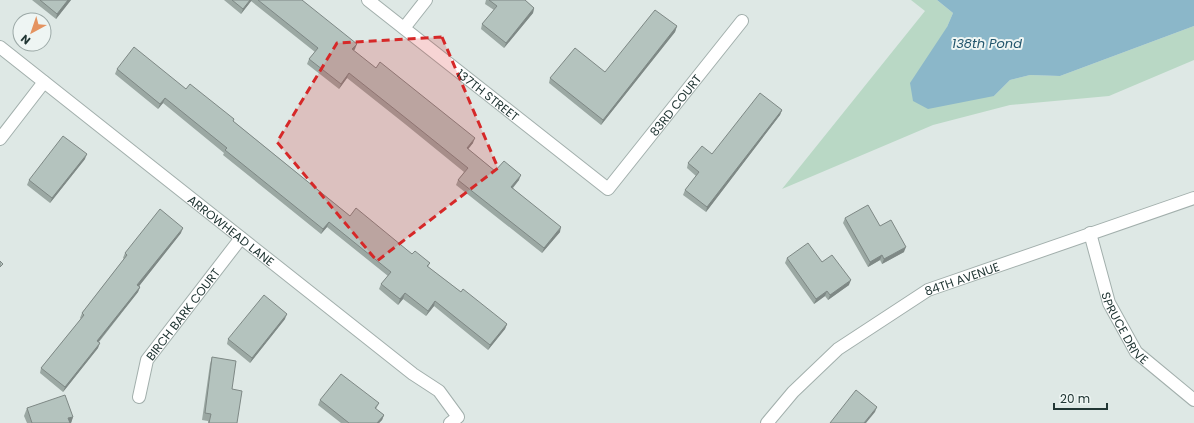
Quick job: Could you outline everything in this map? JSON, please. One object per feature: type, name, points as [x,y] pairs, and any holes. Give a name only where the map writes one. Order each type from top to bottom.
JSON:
[{"type":"street","name":"137TH STREET","points":[[368,0],[608,189]]},
{"type":"street","points":[[404,28],[426,0]]},
{"type":"street","name":"83RD COURT","points":[[608,189],[742,21]]},
{"type":"street","name":"ARROWHEAD LANE","points":[[0,47],[413,374],[439,391],[454,420]]},
{"type":"street","points":[[0,139],[44,82]]},
{"type":"street","name":"84TH AVENUE","points":[[767,423],[793,392],[838,349],[928,290],[1194,198]]},
{"type":"street","name":"SPRUCE DRIVE","points":[[1090,233],[1109,303],[1136,352],[1194,400]]},
{"type":"street","name":"BIRCH BARK COURT","points":[[139,397],[148,360],[241,238]]},
{"type":"highlighted area","points":[[442,37],[498,168],[377,261],[277,142],[337,43]]},
{"type":"green space","points":[[911,0],[937,0],[953,13],[947,27],[994,96],[1010,80],[1030,75],[1060,76],[1194,26],[1194,60],[1109,96],[1010,105],[933,125],[782,189],[925,11]]},
{"type":"water","name":"138th Pond","points":[[937,0],[1194,0],[1194,26],[1060,76],[1030,75],[1010,80],[994,96],[928,109],[913,101],[910,83],[947,27],[953,13]]},
{"type":"building","points":[[40,0],[68,0],[57,14]]},
{"type":"building","points":[[232,0],[250,0],[243,9]]},
{"type":"building","points":[[258,0],[302,0],[357,44],[352,49],[376,68],[380,62],[475,138],[467,148],[495,171],[504,161],[521,175],[511,187],[561,227],[544,248],[458,180],[468,168],[349,73],[341,84],[309,59],[318,48]]},
{"type":"building","points":[[489,0],[525,0],[534,8],[506,43],[482,24],[497,6]]},
{"type":"building","points":[[655,10],[677,26],[603,120],[550,78],[575,48],[605,72]]},
{"type":"building","points":[[134,47],[186,89],[190,84],[350,216],[356,208],[412,254],[415,251],[430,263],[427,266],[461,292],[463,289],[507,324],[490,345],[435,301],[428,311],[405,293],[400,299],[381,284],[391,272],[329,222],[323,229],[225,150],[227,148],[165,98],[160,104],[117,69]]},
{"type":"building","points":[[760,93],[782,110],[707,207],[685,190],[699,172],[688,163],[702,146],[712,154]]},
{"type":"building","points":[[63,136],[87,154],[52,198],[29,180]]},
{"type":"building","points":[[868,205],[880,226],[891,220],[906,247],[884,259],[882,255],[870,262],[845,218]]},
{"type":"building","points":[[160,209],[183,228],[137,285],[140,287],[97,341],[100,343],[65,387],[41,368],[84,315],[82,313],[127,255],[125,253]]},
{"type":"building","points":[[808,243],[822,262],[832,255],[851,280],[830,295],[827,291],[816,299],[787,258]]},
{"type":"building","points":[[264,295],[287,314],[252,358],[228,339]]},
{"type":"building","points":[[212,357],[236,361],[232,389],[242,391],[237,423],[209,423],[211,414],[205,413]]},
{"type":"building","points":[[341,374],[379,403],[375,408],[384,415],[377,423],[349,423],[320,400]]},
{"type":"building","points":[[856,390],[877,407],[864,423],[830,423]]},
{"type":"building","points":[[65,395],[73,417],[68,418],[70,423],[32,423],[27,408]]}]
